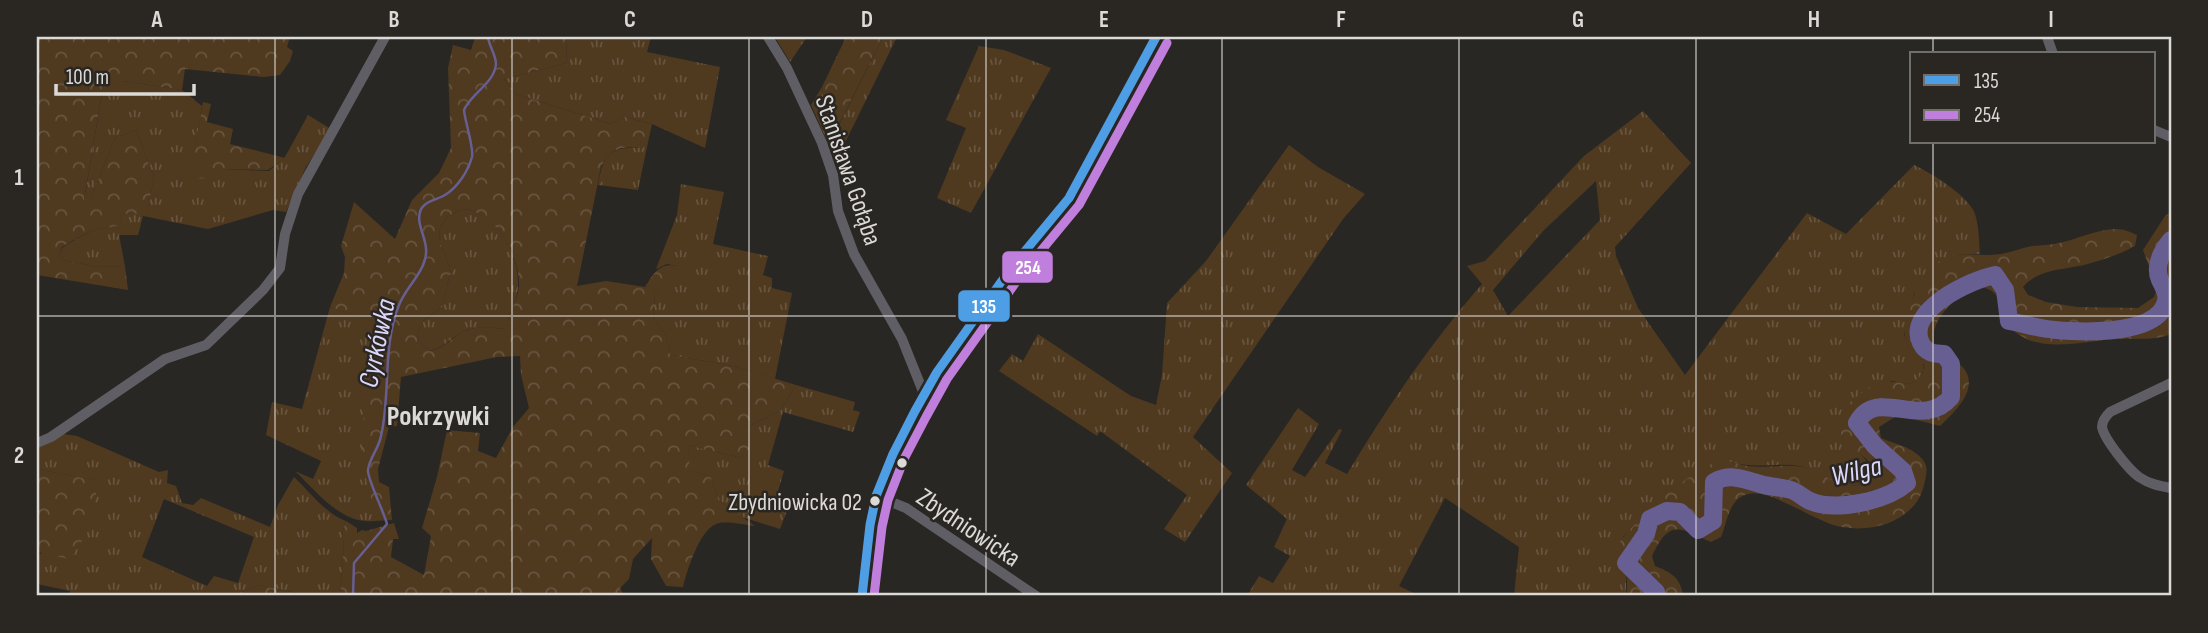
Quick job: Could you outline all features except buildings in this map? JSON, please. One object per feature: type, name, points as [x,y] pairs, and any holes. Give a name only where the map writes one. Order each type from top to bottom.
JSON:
[{"type":"street","points":[[37,443],[51,437],[165,359],[206,345],[263,290],[280,268],[285,234],[298,194],[385,37]]},
{"type":"street","name":"Stanisława Gołąba","points":[[768,37],[787,68],[822,143],[833,175],[838,211],[854,254],[902,339],[924,394]]},
{"type":"street","points":[[862,596],[876,496],[897,446],[924,394],[1011,268],[1069,198],[1156,37]]},
{"type":"street","points":[[2171,383],[2110,412],[2102,427],[2140,478],[2155,486],[2171,488]]},
{"type":"street","name":"Zbydniowicka","points":[[876,496],[906,508],[922,518],[1036,596]]},
{"type":"green space","points":[[37,37],[290,37],[287,47],[293,51],[290,61],[280,75],[264,77],[185,69],[182,90],[123,81],[104,81],[84,200],[93,193],[115,138],[136,130],[154,177],[147,213],[121,214],[120,226],[83,235],[62,247],[59,254],[63,260],[98,267],[125,266],[128,290],[37,275]]},
{"type":"green space","points":[[475,37],[565,37],[566,63],[504,79],[516,94],[611,124],[625,117],[652,124],[647,147],[614,151],[601,167],[577,286],[606,281],[645,287],[654,273],[662,267],[678,266],[655,293],[653,317],[667,337],[670,355],[733,366],[796,385],[780,411],[747,427],[751,447],[742,458],[688,445],[690,470],[711,477],[718,500],[755,526],[725,522],[710,528],[695,552],[683,587],[666,586],[651,559],[652,538],[633,559],[629,579],[620,588],[624,596],[340,596],[344,544],[342,534],[346,521],[357,528],[357,533],[394,523],[399,539],[393,539],[391,557],[424,575],[431,536],[422,528],[447,430],[480,433],[478,451],[496,458],[513,427],[529,408],[521,375],[520,356],[497,357],[401,377],[397,426],[389,427],[378,469],[379,482],[389,487],[392,520],[374,521],[374,510],[361,459],[370,328],[374,322],[330,307],[344,273],[345,257],[341,246],[354,202],[395,239],[412,200],[439,173],[451,148],[448,68],[453,45],[471,50]],"holes":[[[461,209],[473,211],[495,226],[510,248],[515,261],[519,286],[507,329],[473,328],[440,348],[429,351],[419,341],[417,334],[424,320],[442,307],[451,270],[440,243],[439,229],[447,217]]]},
{"type":"green space","points":[[565,37],[651,37],[647,52],[720,67],[705,148],[652,124],[625,117],[611,124],[516,94],[504,79],[566,63]]},
{"type":"green space","points":[[775,37],[807,37],[790,62]]},
{"type":"green space","points":[[846,37],[883,37],[837,128],[825,103],[822,87]]},
{"type":"green space","points":[[883,37],[897,37],[836,161],[811,105],[822,87],[825,103],[838,127]]},
{"type":"green space","points":[[979,46],[1004,50],[1051,68],[971,213],[937,198],[966,128],[946,120]]},
{"type":"green space","points":[[104,81],[123,81],[182,90],[202,106],[190,178],[222,169],[269,171],[285,157],[308,115],[331,129],[306,167],[286,212],[273,210],[208,229],[143,216],[138,235],[119,235],[125,266],[98,267],[63,260],[59,254],[62,248],[89,232],[119,226],[121,214],[147,212],[154,177],[136,130],[115,138],[93,193],[84,201]]},
{"type":"green space","points":[[203,102],[211,104],[207,122],[233,129],[230,144],[285,158],[268,170],[223,169],[218,179],[189,178]]},
{"type":"green space","points":[[1643,111],[1691,163],[1615,247],[1616,256],[1638,308],[1685,375],[1807,213],[1846,234],[1914,165],[1939,179],[1966,200],[1975,214],[1980,254],[1959,255],[1914,293],[1904,335],[1908,345],[1923,360],[1924,370],[1911,384],[1891,381],[1840,433],[1867,462],[1872,473],[1862,482],[1849,486],[1837,484],[1804,467],[1732,462],[1641,520],[1623,537],[1619,565],[1626,573],[1626,596],[1514,596],[1519,547],[1445,498],[1399,586],[1420,596],[1247,596],[1259,576],[1273,583],[1290,556],[1274,547],[1287,519],[1246,485],[1298,408],[1319,424],[1292,470],[1305,477],[1339,429],[1342,430],[1325,463],[1347,474],[1410,376],[1482,284],[1467,266],[1485,261],[1584,156]],"holes":[[[1596,181],[1600,220],[1508,316],[1493,290],[1543,231]]]},
{"type":"green space","points":[[1289,145],[1318,167],[1365,194],[1343,219],[1193,437],[1232,473],[1185,542],[1164,529],[1187,495],[1100,431],[1097,436],[999,371],[1012,354],[1023,361],[1038,334],[1131,396],[1156,405],[1162,375],[1167,303],[1206,261]]},
{"type":"green space","points":[[647,147],[638,190],[598,185],[603,164],[612,152]]},
{"type":"green space","points":[[681,184],[724,192],[713,244],[768,256],[763,275],[772,278],[772,288],[792,293],[775,379],[733,366],[670,355],[667,337],[653,317],[655,293],[677,266],[667,264],[656,269],[677,215]]},
{"type":"green space","points":[[461,209],[474,211],[485,217],[503,236],[510,248],[518,274],[516,297],[507,329],[473,328],[429,351],[419,341],[417,334],[424,320],[442,307],[451,270],[440,243],[439,229],[447,217]]},
{"type":"green space","points":[[2171,211],[2171,334],[2152,338],[2064,344],[2037,343],[2014,331],[1996,295],[1985,288],[1971,290],[1949,306],[1939,319],[1934,332],[1934,346],[1957,362],[1969,379],[1960,404],[1940,426],[1898,415],[1879,427],[1881,438],[1909,449],[1919,456],[1926,466],[1920,497],[1903,515],[1880,526],[1842,527],[1769,496],[1748,494],[1736,501],[1721,537],[1711,542],[1684,530],[1677,530],[1671,531],[1658,544],[1652,556],[1655,566],[1674,576],[1683,596],[1626,596],[1627,578],[1617,557],[1618,545],[1637,522],[1665,496],[1709,465],[1724,461],[1756,467],[1804,467],[1850,486],[1860,484],[1868,478],[1872,473],[1869,462],[1841,435],[1840,416],[1848,404],[1875,385],[1887,382],[1911,384],[1920,377],[1924,365],[1905,338],[1907,315],[1916,289],[1925,273],[1934,265],[1954,256],[2001,254],[2059,243],[2102,231],[2122,230],[2137,235],[2135,246],[2117,255],[2084,265],[2043,273],[2023,287],[2028,295],[2046,302],[2077,307],[2138,308],[2154,297],[2157,288],[2143,250]]},
{"type":"green space","points":[[330,307],[375,322],[374,521],[351,518],[330,505],[295,471],[313,479],[321,461],[266,435],[272,402],[302,409]]},
{"type":"green space","points":[[796,385],[855,402],[853,410],[860,412],[853,432],[783,412],[768,465],[784,471],[776,498],[790,503],[780,529],[742,517],[718,500],[711,477],[689,470],[688,445],[742,458],[747,427],[780,411]]},
{"type":"green space","points":[[63,434],[77,436],[159,472],[168,470],[167,483],[176,486],[182,503],[193,505],[201,498],[270,527],[278,505],[294,477],[325,508],[346,521],[342,534],[344,544],[340,596],[312,596],[258,585],[232,596],[69,596],[70,591],[37,584],[37,552],[41,554],[98,481],[37,469],[37,446]],"holes":[[[164,499],[254,537],[238,583],[214,576],[207,586],[142,557]]]},
{"type":"green space","points":[[37,469],[99,481],[87,534],[69,559],[37,552]]},
{"type":"green space","points":[[258,585],[312,596],[232,596]]},
{"type":"waterway","name":"Cyrkówka","points":[[353,596],[354,563],[387,524],[368,470],[380,440],[384,420],[388,354],[394,321],[402,298],[425,261],[420,212],[427,203],[454,188],[472,157],[464,110],[494,71],[496,61],[488,37]]},
{"type":"waterway","name":"Wilga","points":[[1657,596],[1626,563],[1646,534],[1650,519],[1667,511],[1680,512],[1698,530],[1713,521],[1714,482],[1720,479],[1737,478],[1787,489],[1810,501],[1833,505],[1874,500],[1907,483],[1903,471],[1875,446],[1857,423],[1866,412],[1876,408],[1927,410],[1939,407],[1951,397],[1951,364],[1944,354],[1925,349],[1919,331],[1922,319],[1943,298],[1971,283],[1995,275],[2005,290],[2009,321],[2071,331],[2130,327],[2147,322],[2160,313],[2166,301],[2166,293],[2158,275],[2158,264],[2171,240]]},
{"type":"transit line","name":"135","points":[[862,596],[876,496],[915,411],[937,372],[1011,268],[1069,198],[1156,37]]},
{"type":"transit line","name":"254","points":[[874,596],[888,500],[904,459],[926,417],[947,379],[1021,275],[1079,205],[1167,43]]},
{"type":"place","name":"Zbydniowicka 02","points":[[875,501]]},
{"type":"district","name":"Pokrzywki","points":[[438,415]]}]
